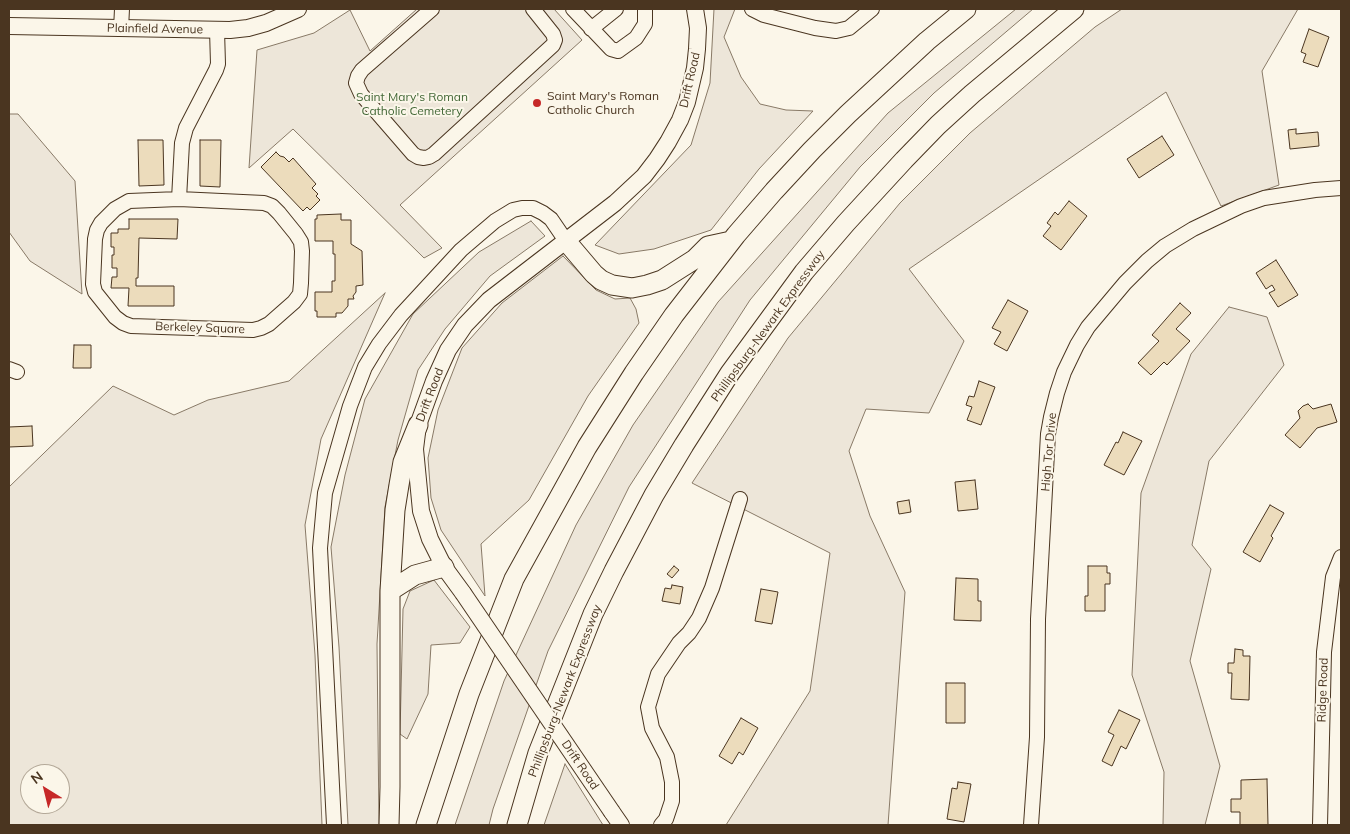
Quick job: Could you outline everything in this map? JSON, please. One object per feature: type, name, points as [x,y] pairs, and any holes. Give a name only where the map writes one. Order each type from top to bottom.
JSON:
[{"type":"highway","points":[[426,825],[469,694],[514,579],[587,447],[634,373],[674,315],[731,241],[774,191],[848,114],[927,41],[966,9]]},
{"type":"highway","name":"Phillipsburg-Newark Expressway","points":[[517,825],[538,753],[593,614],[654,496],[730,373],[804,272],[904,160],[972,94],[1074,9]]},
{"type":"highway","points":[[566,240],[601,280],[612,285],[632,288],[662,280],[695,259],[708,246],[731,241]]},
{"type":"highway","points":[[389,825],[390,591],[395,510],[403,462],[418,425]]},
{"type":"highway","points":[[390,591],[415,575],[444,567]]},
{"type":"main road","name":"Plainfield Avenue","points":[[9,26],[217,30],[248,28],[266,23],[298,9]]},
{"type":"main road","name":"Drift Road","points":[[617,818],[444,567],[430,539],[421,511],[415,449],[418,425],[434,381],[448,350],[465,325],[489,300],[615,203],[644,176],[668,142],[687,102],[695,68],[698,28],[695,9]]},
{"type":"street","points":[[121,29],[122,9]]},
{"type":"street","points":[[430,10],[362,70],[356,82],[361,94],[414,154],[424,158],[434,154],[553,45],[555,40],[553,34],[533,9]]},
{"type":"street","points":[[573,9],[610,50],[618,52],[636,38],[645,24],[645,9]]},
{"type":"street","points":[[591,29],[616,9]]},
{"type":"street","points":[[752,9],[764,15],[815,28],[836,31],[849,28],[872,9]]},
{"type":"street","points":[[179,199],[182,143],[186,128],[218,64],[217,30]]},
{"type":"street","name":"High Tor Drive","points":[[1031,825],[1037,737],[1038,619],[1048,434],[1057,393],[1064,372],[1077,345],[1088,327],[1146,261],[1165,246],[1193,229],[1241,206],[1264,198],[1341,188]]},
{"type":"street","name":"Berkeley Square","points":[[179,199],[264,203],[272,206],[280,213],[296,234],[302,251],[300,294],[294,302],[268,324],[253,330],[131,326],[115,317],[95,292],[95,239],[97,230],[101,223],[115,209],[129,201],[179,199]]},
{"type":"street","points":[[334,825],[320,548],[325,493],[350,406],[366,367],[379,344],[401,315],[461,250],[495,221],[513,210],[533,208],[551,219],[566,240]]},
{"type":"street","points":[[661,825],[666,819],[672,801],[672,782],[667,757],[652,728],[648,707],[658,674],[699,618],[712,588],[740,499]]},
{"type":"street","name":"Ridge Road","points":[[1320,825],[1324,652],[1333,578],[1341,557]]},
{"type":"green space","name":"Saint Mary's Roman Catholic Cemetery","points":[[417,9],[554,9],[582,40],[400,205],[442,248],[424,258],[293,129],[249,168],[257,50],[314,33],[350,10],[370,51]]},
{"type":"green space","points":[[714,9],[735,9],[724,37],[741,77],[760,104],[786,110],[813,111],[759,169],[711,230],[654,249],[619,254],[595,245],[691,145],[710,83]]},
{"type":"green space","points":[[1016,9],[1033,9],[934,93],[860,167],[750,300],[629,487],[548,651],[489,825],[455,825],[504,681],[576,525],[633,425],[718,302],[888,113]]},
{"type":"green space","points":[[1122,9],[1298,9],[1262,71],[1279,185],[1221,206],[1166,92],[909,269],[964,341],[929,413],[866,409],[849,451],[870,516],[905,592],[888,825],[726,825],[810,691],[830,553],[692,483],[788,338],[900,203],[970,133],[1095,27]]},
{"type":"green space","points":[[9,114],[18,114],[75,181],[82,294],[30,261],[9,232]]},
{"type":"green space","points":[[531,221],[545,236],[490,276],[445,329],[418,370],[398,440],[385,507],[377,644],[379,825],[348,825],[339,647],[331,547],[345,475],[365,399],[413,314],[479,252]]},
{"type":"green space","points":[[563,256],[596,290],[615,299],[630,298],[636,309],[639,323],[588,396],[529,500],[481,544],[485,596],[441,530],[431,498],[428,458],[438,410],[462,348],[502,303]]},
{"type":"green space","points":[[385,293],[321,439],[305,525],[315,655],[322,825],[9,825],[9,487],[113,386],[174,415],[208,400],[289,381]]},
{"type":"green space","points":[[1229,307],[1267,317],[1284,365],[1209,461],[1192,545],[1211,569],[1190,661],[1220,766],[1205,825],[1163,825],[1164,772],[1132,675],[1141,493],[1191,354]]},
{"type":"green space","points":[[434,580],[470,627],[460,643],[431,645],[428,694],[407,739],[400,734],[403,609],[410,591]]},
{"type":"green space","points":[[565,764],[603,825],[544,825]]},
{"type":"building","points":[[1309,29],[1329,37],[1318,67],[1303,62],[1306,54],[1301,52]]},
{"type":"building","points":[[1296,129],[1296,134],[1318,132],[1319,146],[1290,149],[1288,130]]},
{"type":"building","points":[[1162,136],[1174,155],[1139,178],[1127,159]]},
{"type":"building","points":[[138,140],[163,140],[164,185],[139,186]]},
{"type":"building","points":[[200,140],[221,140],[220,187],[200,186]]},
{"type":"building","points":[[276,152],[289,162],[293,158],[316,184],[312,188],[318,194],[316,196],[320,200],[310,210],[307,207],[303,211],[261,167]]},
{"type":"building","points":[[1069,201],[1087,216],[1061,250],[1043,236],[1051,226],[1047,223],[1055,212],[1058,215]]},
{"type":"building","points":[[341,214],[341,220],[351,220],[351,244],[362,251],[363,285],[356,286],[354,299],[348,299],[348,306],[342,313],[336,313],[336,317],[317,317],[317,311],[315,311],[315,292],[332,292],[332,281],[335,281],[335,254],[333,254],[333,241],[315,241],[315,219],[317,219],[317,215]]},
{"type":"building","points":[[129,219],[178,219],[177,239],[139,238],[138,278],[136,278],[136,286],[174,286],[174,306],[128,306],[129,288],[111,288],[112,277],[117,277],[117,268],[112,268],[114,247],[111,247],[111,233],[118,233],[118,229],[129,229]]},
{"type":"building","points":[[1276,260],[1298,295],[1278,307],[1269,293],[1275,290],[1272,285],[1266,289],[1256,273]]},
{"type":"building","points":[[1008,300],[1028,311],[1007,351],[994,344],[1001,332],[992,328]]},
{"type":"building","points":[[1180,303],[1191,313],[1176,329],[1190,341],[1167,365],[1164,362],[1151,375],[1138,363],[1159,341],[1152,335]]},
{"type":"building","points":[[74,345],[91,345],[91,368],[73,368]]},
{"type":"building","points":[[979,381],[995,387],[981,425],[967,420],[972,407],[966,405],[969,396],[974,397]]},
{"type":"building","points":[[1308,404],[1313,409],[1331,404],[1337,422],[1317,428],[1300,448],[1285,435],[1300,418],[1298,411]]},
{"type":"building","points":[[32,426],[33,446],[9,447],[9,427]]},
{"type":"building","points":[[1123,432],[1142,441],[1124,475],[1104,465]]},
{"type":"building","points":[[975,480],[978,509],[958,511],[955,482]]},
{"type":"building","points":[[909,500],[911,512],[899,514],[897,502]]},
{"type":"building","points":[[1270,505],[1284,513],[1271,536],[1273,538],[1260,562],[1243,552]]},
{"type":"building","points":[[674,566],[679,570],[672,578],[667,574]]},
{"type":"building","points":[[1088,566],[1107,566],[1107,573],[1110,573],[1110,584],[1105,584],[1105,611],[1085,611],[1085,596],[1088,596]]},
{"type":"building","points":[[956,578],[978,579],[978,601],[981,601],[981,621],[954,620]]},
{"type":"building","points":[[672,585],[683,587],[680,604],[662,601],[665,588],[671,589]]},
{"type":"building","points":[[761,589],[778,592],[772,624],[755,621]]},
{"type":"building","points":[[1235,649],[1243,650],[1243,656],[1250,656],[1249,700],[1231,699],[1232,673],[1228,673],[1228,663],[1234,663]]},
{"type":"building","points":[[946,683],[965,683],[965,723],[946,723]]},
{"type":"building","points":[[1119,710],[1140,720],[1126,749],[1121,746],[1112,766],[1102,761],[1114,735],[1108,732]]},
{"type":"building","points":[[741,718],[758,728],[743,755],[739,752],[732,764],[719,756]]},
{"type":"building","points":[[1267,779],[1268,825],[1240,825],[1240,812],[1231,812],[1231,799],[1241,799],[1241,780]]},
{"type":"building","points":[[958,782],[971,784],[964,822],[947,819],[952,788],[957,789]]},
{"type":"place","name":"Saint Mary's Roman Catholic Church","points":[[537,103]]}]
